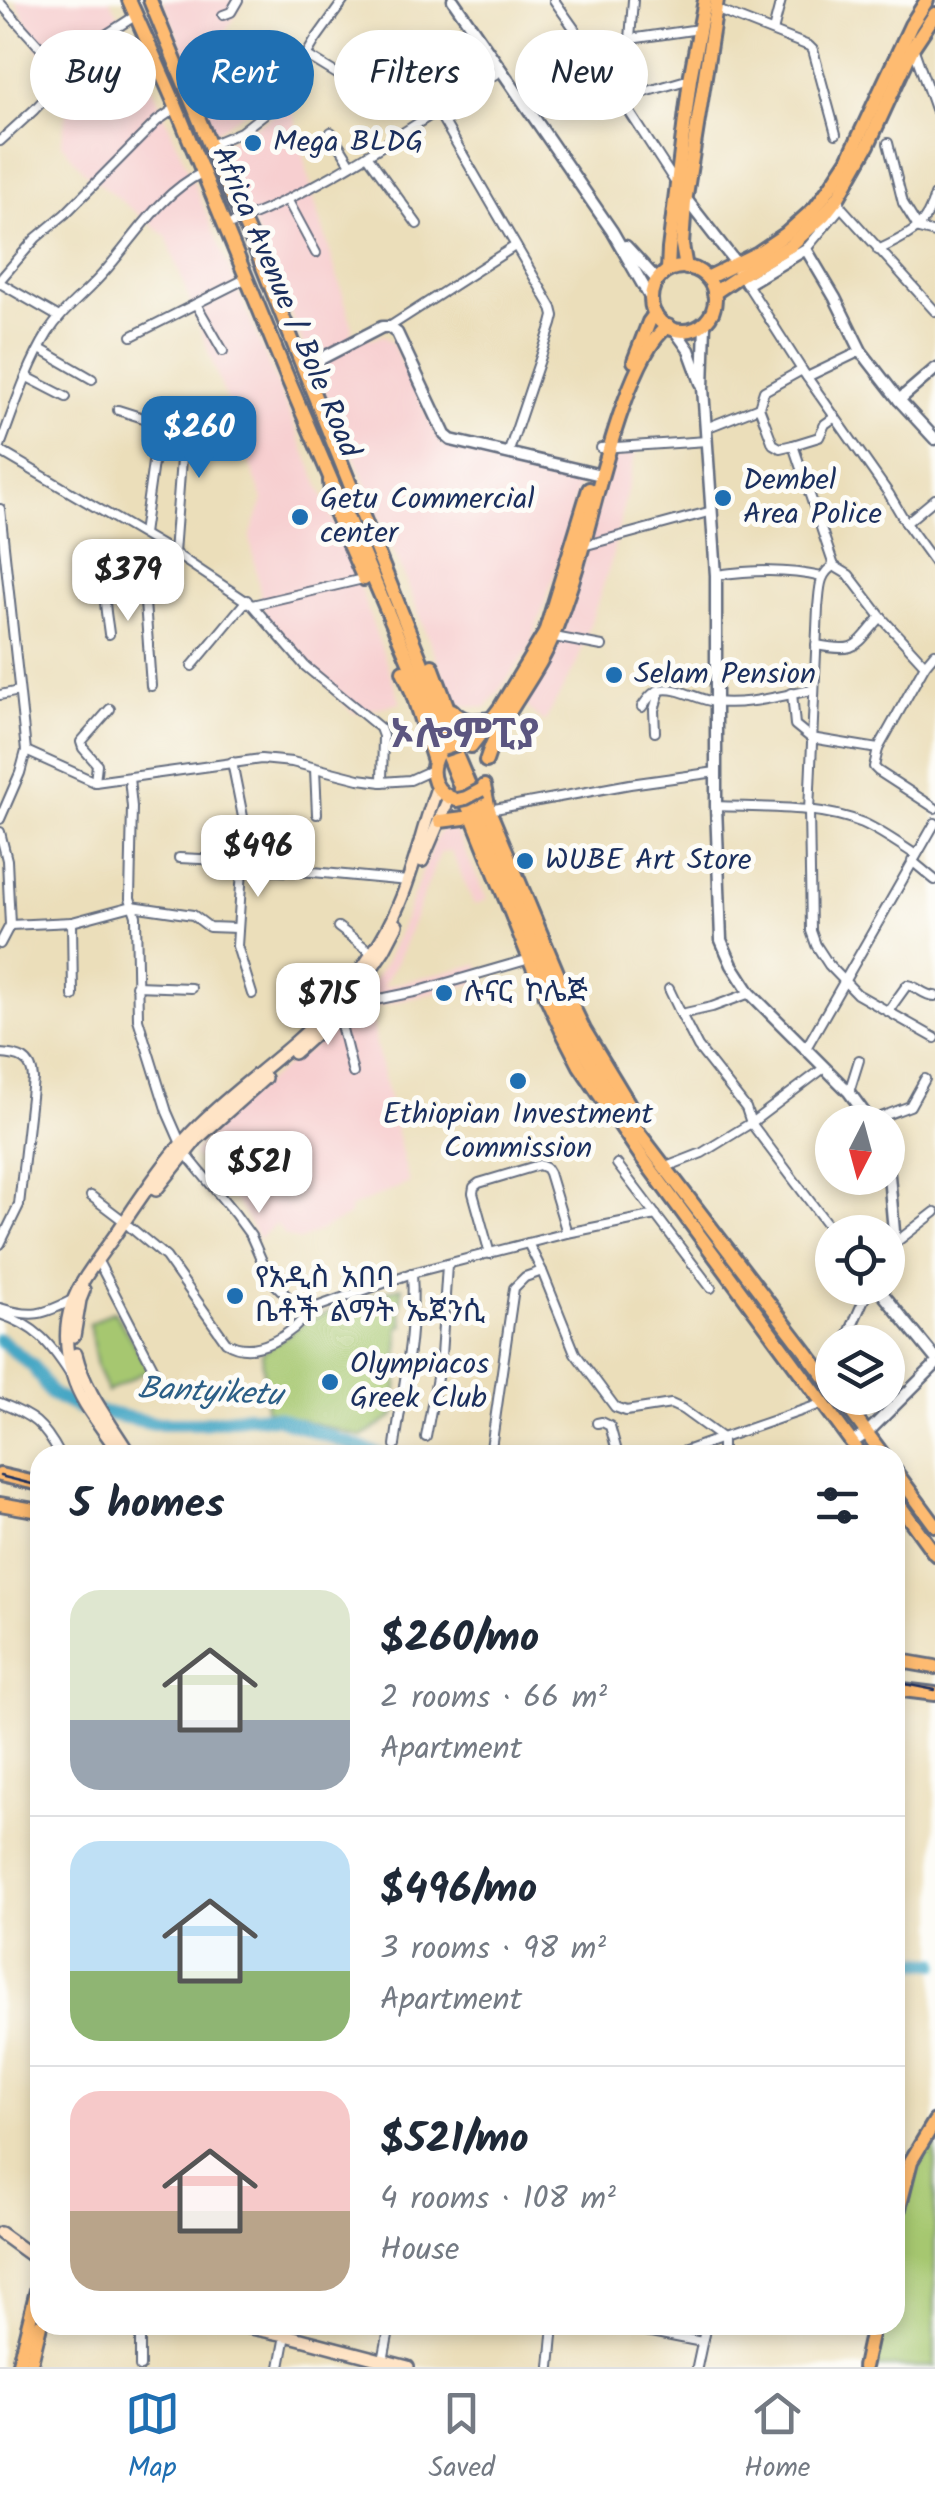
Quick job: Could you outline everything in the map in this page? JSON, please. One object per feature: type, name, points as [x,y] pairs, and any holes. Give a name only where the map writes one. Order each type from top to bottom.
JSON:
[{"type":"main road","name":"Africa Avenue / Bole Road","points":[[129,0],[176,108]]},
{"type":"main road","name":"Africa Avenue / Bole Road","points":[[150,0],[303,368],[336,471]]},
{"type":"main road","points":[[707,278],[715,304],[706,324],[682,331],[671,328],[654,314],[651,298],[657,280],[668,270],[686,268],[707,278],[741,273],[758,252],[786,234],[814,208],[848,160],[911,26],[928,0]]},
{"type":"main road","points":[[668,270],[690,79],[699,28],[712,3]]},
{"type":"main road","points":[[686,268],[682,245],[686,199],[712,3]]},
{"type":"main road","points":[[714,294],[741,273],[790,246],[840,202],[913,47],[935,14]]},
{"type":"main road","name":"Africa Avenue / Bole Road","points":[[181,120],[246,278],[336,471],[535,972],[580,1066],[673,1189],[815,1390]]},
{"type":"main road","points":[[437,788],[453,799],[464,818],[553,1032],[574,1070],[624,1146],[646,1152],[646,1130],[606,1070],[561,982],[489,810],[484,786],[491,745],[539,666],[605,448],[654,314]]},
{"type":"main road","points":[[605,448],[657,334],[671,328]]},
{"type":"main road","points":[[80,1384],[74,1328],[86,1285],[182,1149],[218,1108],[339,1009],[384,950],[403,914],[426,838],[437,788],[436,760],[412,692],[332,506],[336,471]]},
{"type":"main road","points":[[336,471],[359,490],[463,744],[477,750],[486,761]]},
{"type":"main road","points":[[567,583],[583,546],[598,474]]},
{"type":"main road","points":[[436,760],[463,744],[491,719],[549,636]]},
{"type":"main road","points":[[448,705],[459,718],[491,719]]},
{"type":"main road","points":[[453,799],[466,798],[484,786]]},
{"type":"main road","points":[[339,1009],[398,906],[426,838],[453,799]]},
{"type":"main road","points":[[440,821],[464,818]]},
{"type":"main road","name":"Africa Avenue / Bole Road","points":[[646,1152],[666,1167],[673,1189],[815,1357]]},
{"type":"main road","points":[[121,1445],[80,1384],[67,1342],[72,1300],[93,1264],[127,1224]]},
{"type":"main road","name":"Africa Avenue / Bole Road","points":[[833,1415],[854,1445]]},
{"type":"main road","points":[[854,1415],[876,1445]]},
{"type":"main road","points":[[116,1440],[117,1445]]},
{"type":"main road","points":[[0,1475],[30,1482]]},
{"type":"main road","points":[[905,1484],[935,1525]]},
{"type":"main road","points":[[0,1504],[30,1509]]},
{"type":"main road","points":[[905,1514],[935,1554]]},
{"type":"main road","points":[[905,1662],[935,1667]]},
{"type":"main road","points":[[905,1691],[935,1694]]},
{"type":"main road","points":[[905,2185],[911,2161],[935,2121]]},
{"type":"main road","points":[[0,2232],[30,2254]]},
{"type":"main road","points":[[18,2367],[30,2318]]},
{"type":"main road","points":[[30,2367],[38,2335]]},
{"type":"main road","points":[[281,2335],[408,2367]]},
{"type":"main road","points":[[864,2367],[871,2335]]},
{"type":"street","points":[[223,14],[231,12],[238,0]]},
{"type":"street","points":[[314,43],[344,0]]},
{"type":"street","points":[[453,0],[612,230],[651,298]]},
{"type":"street","points":[[554,0],[575,30]]},
{"type":"street","points":[[631,30],[633,0]]},
{"type":"street","points":[[773,31],[780,0]]},
{"type":"street","points":[[0,1],[30,36]]},
{"type":"street","points":[[712,3],[813,50],[836,134]]},
{"type":"street","points":[[113,30],[135,16]]},
{"type":"street","points":[[648,36],[699,28]]},
{"type":"street","points":[[913,47],[935,109]]},
{"type":"street","points":[[495,74],[502,70]]},
{"type":"street","points":[[648,91],[690,79]]},
{"type":"street","points":[[59,317],[0,282],[36,238],[157,121],[176,108]]},
{"type":"street","points":[[0,142],[30,114]]},
{"type":"street","points":[[210,145],[259,120]]},
{"type":"street","points":[[226,226],[288,201],[422,120]]},
{"type":"street","points":[[444,120],[554,316],[508,454]]},
{"type":"street","points":[[636,120],[677,184]]},
{"type":"street","points":[[331,132],[351,164]]},
{"type":"street","points":[[888,143],[904,203],[919,229],[935,233]]},
{"type":"street","points":[[366,154],[417,224]]},
{"type":"street","points":[[202,174],[186,181],[166,199],[96,281],[59,317],[27,377],[0,447],[249,602],[305,666],[380,728],[382,782]]},
{"type":"street","points":[[878,250],[919,229],[935,196]]},
{"type":"street","points":[[686,199],[741,273],[804,373],[935,563]]},
{"type":"street","points":[[288,201],[316,254]]},
{"type":"street","points":[[741,273],[806,249],[840,202],[935,311]]},
{"type":"street","points":[[612,230],[657,280]]},
{"type":"street","points":[[303,368],[388,327],[516,246]]},
{"type":"street","points":[[806,249],[861,351],[935,438]]},
{"type":"street","points":[[132,336],[246,278]]},
{"type":"street","points":[[196,304],[223,351]]},
{"type":"street","points":[[706,324],[703,388],[716,575],[716,806],[721,940],[750,993],[859,1105]]},
{"type":"street","points":[[388,327],[397,333],[450,440],[598,474]]},
{"type":"street","points":[[671,328],[689,350],[703,388]]},
{"type":"street","points":[[40,349],[92,379]]},
{"type":"street","points":[[835,417],[825,424],[819,437],[780,448],[773,444],[760,408],[764,390],[861,351]]},
{"type":"street","points":[[899,400],[935,369]]},
{"type":"street","points":[[27,377],[66,398]]},
{"type":"street","points":[[174,553],[184,406]]},
{"type":"street","points":[[605,448],[706,435],[760,408]]},
{"type":"street","points":[[118,410],[156,422],[158,428],[143,534]]},
{"type":"street","points":[[793,445],[834,566],[849,575],[925,665]]},
{"type":"street","points":[[906,523],[935,499]]},
{"type":"street","points":[[0,510],[3,574],[26,751],[0,819]]},
{"type":"street","points":[[583,546],[712,511]]},
{"type":"street","points":[[109,634],[106,581],[120,564],[152,556],[164,546]]},
{"type":"street","points":[[142,560],[151,686]]},
{"type":"street","points":[[834,566],[822,577],[812,690],[812,931],[822,955],[866,1000],[935,1038]]},
{"type":"street","points":[[716,575],[780,570],[822,577]]},
{"type":"street","points":[[192,666],[249,602],[364,579]]},
{"type":"street","points":[[0,622],[11,616]]},
{"type":"street","points":[[816,645],[848,650],[881,617]]},
{"type":"street","points":[[549,636],[602,646]]},
{"type":"street","points":[[935,652],[878,749],[874,766],[935,808]]},
{"type":"street","points":[[655,732],[654,710],[660,690]]},
{"type":"street","points":[[642,707],[660,690],[716,702],[741,702],[812,690]]},
{"type":"street","points":[[0,695],[19,691]]},
{"type":"street","points":[[792,693],[795,725],[810,738],[878,749]]},
{"type":"street","points":[[96,782],[97,764],[81,742],[110,709]]},
{"type":"street","points":[[26,751],[96,782],[232,762],[274,760],[382,782],[410,780],[436,760]]},
{"type":"street","points":[[232,762],[246,827],[237,946],[252,994]]},
{"type":"street","points":[[315,768],[316,814]]},
{"type":"street","points":[[489,810],[716,772]]},
{"type":"street","points":[[129,778],[138,1018],[182,1149],[236,1214],[275,1284],[292,1301],[311,1309]]},
{"type":"street","points":[[716,806],[809,810],[861,822],[914,858],[935,880]]},
{"type":"street","points":[[805,1050],[935,823]]},
{"type":"street","points":[[0,832],[7,860],[10,924],[0,944]]},
{"type":"street","points":[[179,858],[408,881]]},
{"type":"street","points":[[10,924],[72,922],[132,906],[192,916],[209,927],[237,928]]},
{"type":"street","points":[[72,922],[74,996]]},
{"type":"street","points":[[338,927],[372,953]]},
{"type":"street","points":[[353,1073],[339,1009],[523,961]]},
{"type":"street","points":[[889,1010],[907,984],[924,995],[935,996]]},
{"type":"street","points":[[136,986],[190,988]]},
{"type":"street","points":[[669,988],[698,1047],[746,1108],[751,1123],[819,1215]]},
{"type":"street","points":[[681,1014],[750,993]]},
{"type":"street","points":[[0,1054],[10,1054],[33,1068],[19,1204],[0,1244]]},
{"type":"street","points":[[849,1092],[859,1060]]},
{"type":"street","points":[[666,1167],[702,1153],[751,1123],[824,1068]]},
{"type":"street","points":[[905,1108],[926,1079]]},
{"type":"street","points":[[616,1164],[711,1288]]},
{"type":"street","points":[[490,1254],[474,1187],[539,1165],[549,1173],[567,1233]]},
{"type":"street","points":[[91,1196],[166,1257],[226,1342],[252,1349],[297,1324],[311,1309],[412,1273],[567,1233],[656,1215]]},
{"type":"street","points":[[905,1236],[935,1212]]},
{"type":"street","points":[[528,1243],[576,1353],[615,1407],[626,1411],[671,1404],[722,1438]]},
{"type":"street","points":[[100,1265],[161,1383]]},
{"type":"street","points":[[426,1437],[441,1356],[447,1265]]},
{"type":"street","points":[[491,1445],[514,1288],[542,1271]]},
{"type":"street","points":[[395,1444],[408,1365],[414,1303],[412,1273]]},
{"type":"street","points":[[0,1311],[36,1315],[72,1300]]},
{"type":"street","points":[[852,1442],[867,1433],[935,1362],[891,1305]]},
{"type":"street","points":[[0,1311],[35,1330],[80,1384]]},
{"type":"street","points":[[0,1403],[40,1422],[54,1445]]},
{"type":"street","points":[[702,1445],[815,1406]]},
{"type":"street","points":[[597,1422],[610,1426],[615,1445]]},
{"type":"street","points":[[722,1438],[722,1445]]},
{"type":"street","points":[[140,2335],[140,2367]]},
{"type":"street","points":[[383,2361],[388,2335]]},
{"type":"street","points":[[550,2367],[553,2335]]},
{"type":"street","points":[[669,2335],[702,2342]]},
{"type":"street","points":[[697,2367],[704,2335]]},
{"type":"street","points":[[280,2367],[286,2336]]},
{"type":"shaded area","points":[[16,0],[110,0],[127,30],[30,30]]},
{"type":"shaded area","points":[[163,0],[245,0],[227,30],[176,33]]},
{"type":"shaded area","points":[[156,95],[349,558],[401,703],[353,713],[264,615],[250,537],[263,500],[166,236],[83,171],[61,143],[65,120],[156,120]]},
{"type":"shaded area","points":[[210,120],[233,120],[215,132]]},
{"type":"shaded area","points":[[266,120],[295,120],[353,328],[350,334],[373,339],[383,335],[393,344],[441,444],[581,477],[529,650],[486,708],[454,704],[401,568],[220,145]]},
{"type":"shaded area","points":[[636,450],[611,562],[577,663],[544,723],[523,703],[546,670],[563,635],[610,460]]},
{"type":"shaded area","points":[[448,827],[456,831],[487,899],[474,905],[451,851],[440,853],[398,961],[382,987],[478,964],[485,981],[374,1007],[376,1044],[409,1183],[350,1208],[349,1216],[299,1241],[284,1235],[276,1224],[259,1239],[215,1176],[192,1154],[236,1107],[317,1044],[348,1014],[384,965],[432,845],[441,830]]},
{"type":"green space","name":"Olympiacos Greek Club","points":[[402,1287],[400,1312],[404,1325],[399,1327],[393,1417],[362,1437],[266,1410],[262,1353],[308,1320]]},
{"type":"green space","points":[[114,1311],[149,1369],[107,1392],[97,1367],[89,1324]]},
{"type":"green space","points":[[935,2138],[935,2367],[872,2367],[879,2335],[905,2335],[905,2208]]},
{"type":"waterway","name":"Bantyiketu","points":[[0,1340],[33,1366],[51,1394],[77,1407],[154,1423],[203,1423],[247,1416],[278,1418],[352,1445]]},
{"type":"waterway","name":"Bantyiketu","points":[[905,1961],[935,1963]]},
{"type":"tram line","points":[[0,1476],[30,1484]]},
{"type":"tram line","points":[[905,1684],[935,1690]]},
{"type":"place","name":"Mega BLDG","points":[[253,143]]},
{"type":"place","name":"Dembel Area Police","points":[[723,498]]},
{"type":"place","name":"Getu Commercial center","points":[[300,517]]},
{"type":"place","name":"Selam Pension","points":[[614,675]]},
{"type":"place","name":"WUBE Art Store","points":[[525,861]]},
{"type":"place","name":"ሉናር ኮሌጅ","points":[[444,993]]},
{"type":"place","name":"Ethiopian Investment Commission","points":[[518,1081]]},
{"type":"place","name":"የአዲስ አበባ ቤቶች ልማት ኤጀንሲ","points":[[235,1296]]},
{"type":"place","name":"Olympiacos Greek Club","points":[[330,1382]]},
{"type":"district","name":"ኦሎምፒያ","points":[[465,736]]}]
